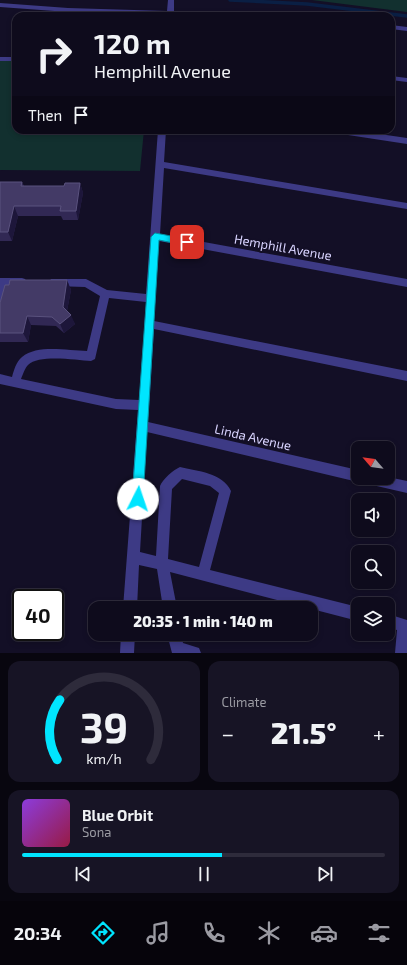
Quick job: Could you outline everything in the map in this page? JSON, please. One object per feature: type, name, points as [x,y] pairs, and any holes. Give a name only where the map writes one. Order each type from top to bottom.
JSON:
[{"type":"street","points":[[170,12],[171,0]]},
{"type":"street","points":[[0,5],[119,12]]},
{"type":"street","points":[[395,28],[407,29]]},
{"type":"street","points":[[0,59],[12,59]]},
{"type":"street","points":[[395,78],[407,80]]},
{"type":"street","points":[[131,601],[162,134]]},
{"type":"street","points":[[361,134],[407,141]]},
{"type":"street","points":[[160,164],[407,206]]},
{"type":"street","name":"Hemphill Avenue","points":[[155,237],[407,283]]},
{"type":"street","points":[[0,297],[2,282],[37,282],[86,283],[105,294],[151,298]]},
{"type":"street","points":[[15,382],[21,367],[27,359],[38,355],[91,356],[105,294]]},
{"type":"street","points":[[149,324],[407,376]]},
{"type":"street","points":[[0,379],[116,404],[144,405]]},
{"type":"street","name":"Linda Avenue","points":[[143,426],[351,474]]},
{"type":"street","points":[[169,601],[162,564],[166,486],[180,473],[214,481],[225,492],[203,574]]},
{"type":"street","points":[[395,484],[407,487]]},
{"type":"street","points":[[134,556],[351,612]]},
{"type":"street","points":[[395,623],[404,625],[402,653]]},
{"type":"street","points":[[127,653],[128,641]]},
{"type":"street","points":[[176,641],[177,648],[194,653]]},
{"type":"green space","points":[[312,0],[407,0],[407,12]]},
{"type":"green space","points":[[0,57],[12,57],[12,134],[144,134],[140,171],[0,170]]},
{"type":"building","points":[[0,182],[22,182],[21,186],[64,186],[65,183],[80,183],[76,211],[60,211],[61,206],[14,206],[8,232],[0,232]]},
{"type":"building","points":[[10,280],[67,280],[63,307],[71,315],[60,324],[52,317],[27,316],[23,333],[0,333],[0,303],[5,285],[9,285]]},
{"type":"waterway","points":[[230,0],[307,4],[374,12]]},
{"type":"waterway","points":[[395,15],[407,16]]},
{"type":"route","points":[[138,499],[155,237],[187,242]]}]
